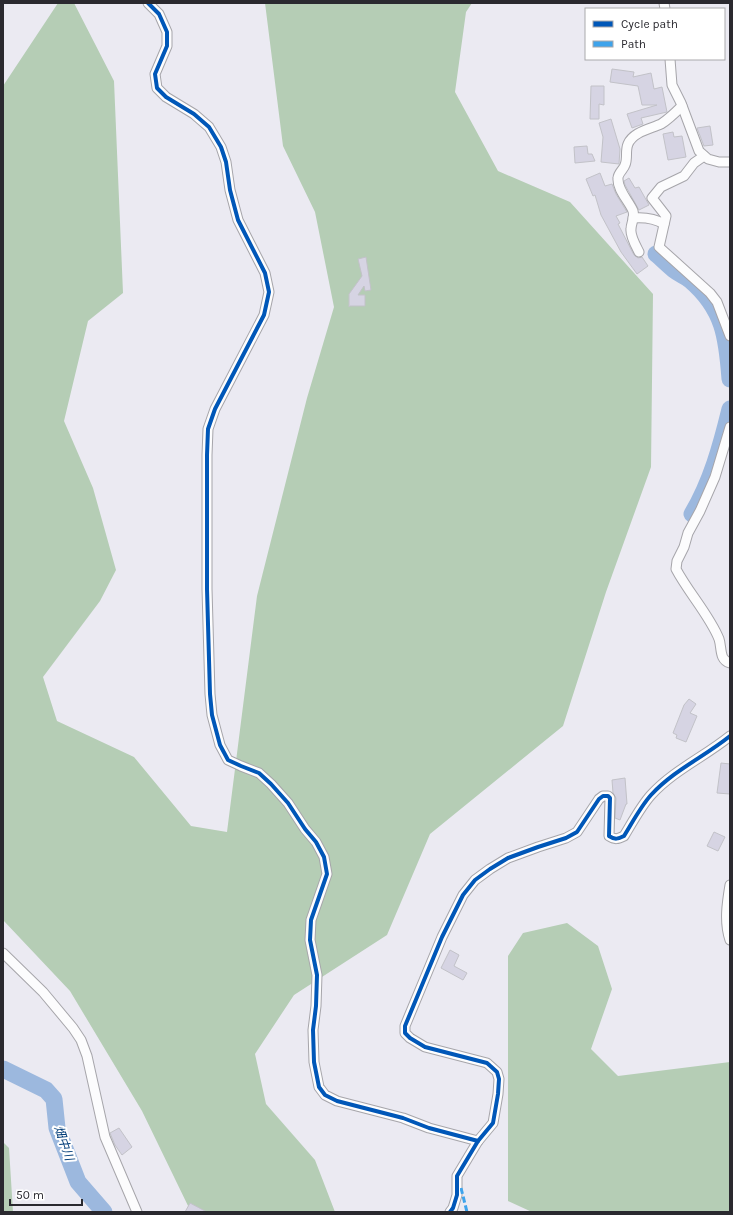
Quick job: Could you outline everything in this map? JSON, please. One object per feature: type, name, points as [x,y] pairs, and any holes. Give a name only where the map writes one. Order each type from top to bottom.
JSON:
[{"type":"street","points":[[148,3],[158,14],[167,32],[167,46],[155,74],[157,88],[166,97],[194,114],[209,127],[221,147],[226,162],[230,190],[238,220],[265,273],[269,292],[264,315],[215,409],[208,429],[207,589],[210,694],[212,715],[220,745],[228,760],[259,772],[271,784],[288,802],[316,842],[324,857],[327,874],[311,920],[310,940],[317,975],[316,1006],[313,1030],[314,1062],[319,1087],[325,1095],[337,1101],[403,1118],[429,1128],[478,1141]]},
{"type":"street","points":[[670,60],[672,85],[682,106],[699,151],[708,159],[719,162],[730,162]]},
{"type":"street","points":[[639,252],[631,229],[633,212],[621,188],[618,178],[625,165],[628,144],[632,137],[660,124],[672,116],[682,106]]},
{"type":"street","points":[[704,156],[694,163],[684,176],[661,187],[652,198],[666,216],[659,247],[710,293],[717,302],[730,336]]},
{"type":"street","points":[[633,218],[643,217],[656,219],[664,224]]},
{"type":"street","points":[[730,427],[715,477],[700,511],[688,533],[684,547],[677,561],[676,569],[713,627],[719,640],[724,660],[730,663]]},
{"type":"street","points":[[450,1212],[453,1208],[457,1195],[457,1176],[478,1141],[493,1123],[499,1079],[497,1072],[487,1062],[425,1047],[410,1038],[406,1033],[405,1026],[442,937],[463,895],[475,880],[508,858],[566,838],[577,832],[598,799],[603,796],[608,796],[610,798],[609,836],[613,839],[617,839],[624,836],[650,795],[677,771],[721,744],[730,736]]},
{"type":"street","points":[[730,885],[726,929],[730,940]]},
{"type":"street","points":[[3,953],[43,992],[81,1040],[87,1056],[105,1137],[137,1212]]},
{"type":"green space","points":[[58,3],[74,3],[114,81],[123,293],[88,321],[64,421],[93,488],[116,570],[100,601],[43,677],[57,721],[134,757],[191,826],[227,832],[257,596],[307,398],[334,307],[315,212],[283,146],[265,3],[472,3],[466,12],[455,92],[498,171],[570,202],[653,294],[651,467],[606,592],[563,726],[430,834],[387,935],[294,995],[255,1054],[266,1104],[315,1160],[335,1212],[191,1212],[142,1111],[70,991],[3,920],[3,86]]},
{"type":"green space","points":[[567,923],[598,946],[612,989],[591,1049],[618,1076],[730,1062],[730,1212],[532,1212],[508,1201],[508,956],[523,933]]},
{"type":"green space","points":[[3,1142],[9,1148],[13,1212],[3,1212]]},
{"type":"building","points":[[612,69],[634,72],[633,77],[651,73],[654,89],[662,87],[667,112],[641,118],[643,124],[632,128],[627,114],[657,105],[642,105],[638,86],[610,82]]},
{"type":"building","points":[[591,86],[604,86],[604,105],[599,104],[599,119],[590,119]]},
{"type":"building","points":[[611,119],[620,149],[619,164],[601,162],[603,137],[599,123]]},
{"type":"building","points":[[710,126],[713,145],[704,146],[697,128]]},
{"type":"building","points":[[673,132],[674,137],[682,136],[686,157],[668,160],[663,134]]},
{"type":"building","points":[[587,146],[588,154],[592,154],[595,161],[575,163],[574,147]]},
{"type":"building","points":[[600,173],[605,186],[612,184],[627,212],[616,216],[620,223],[618,224],[634,255],[638,258],[642,257],[648,266],[637,274],[621,252],[601,215],[595,195],[593,196],[586,179]]},
{"type":"building","points":[[629,178],[635,188],[639,187],[649,205],[639,210],[625,185],[624,181]]},
{"type":"building","points":[[366,257],[371,290],[365,291],[364,286],[358,295],[365,295],[365,306],[349,307],[349,294],[362,276],[358,259]]},
{"type":"building","points":[[689,699],[696,704],[690,713],[697,716],[686,742],[676,738],[677,735],[673,733],[684,705]]},
{"type":"building","points":[[721,763],[730,764],[730,794],[717,793]]},
{"type":"building","points":[[625,778],[627,804],[620,820],[615,818],[616,798],[613,793],[612,780]]},
{"type":"building","points":[[714,832],[725,837],[718,851],[707,846]]},
{"type":"building","points":[[450,950],[459,955],[454,966],[467,973],[463,980],[441,968]]},
{"type":"building","points":[[119,1128],[132,1147],[122,1155],[115,1145],[110,1133]]},
{"type":"building","points":[[190,1203],[207,1212],[185,1212]]},
{"type":"waterway","points":[[656,254],[674,270],[690,280],[701,291],[717,313],[725,337],[730,379]]},
{"type":"waterway","points":[[692,514],[705,489],[715,463],[730,409]]},
{"type":"waterway","name":"畑中川","points":[[3,1069],[46,1090],[54,1099],[57,1128],[78,1182],[104,1212]]},
{"type":"marked path","points":[[461,1188],[467,1212]]},
{"type":"cycle path","points":[[148,3],[159,14],[167,32],[167,46],[155,74],[157,88],[166,97],[194,114],[209,127],[221,147],[226,162],[230,190],[238,220],[265,273],[269,292],[264,315],[215,409],[208,429],[207,589],[210,694],[212,715],[220,745],[228,760],[259,773],[271,784],[288,803],[305,829],[316,842],[324,857],[327,874],[311,920],[310,940],[317,975],[316,1006],[313,1030],[314,1062],[319,1087],[325,1095],[337,1101],[403,1118],[429,1128],[478,1141]]},
{"type":"cycle path","points":[[450,1212],[453,1208],[457,1195],[457,1176],[478,1141],[493,1123],[499,1079],[497,1072],[487,1063],[425,1047],[410,1038],[405,1033],[405,1026],[442,937],[463,895],[475,880],[508,858],[566,838],[577,832],[599,799],[603,796],[608,796],[610,798],[609,836],[616,839],[624,836],[644,804],[660,786],[669,778],[730,736]]}]
